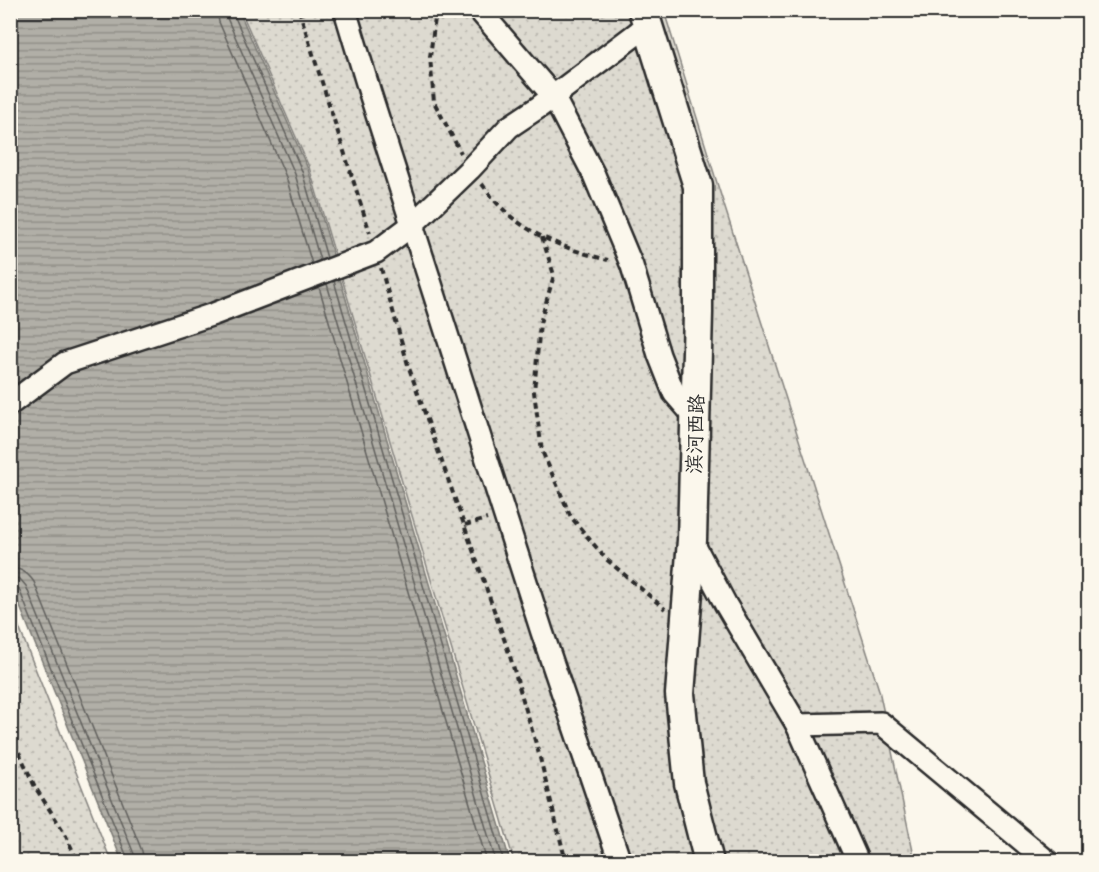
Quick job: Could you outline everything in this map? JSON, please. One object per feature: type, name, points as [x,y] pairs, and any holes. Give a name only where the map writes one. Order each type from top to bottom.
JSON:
[{"type":"street","points":[[345,10],[543,632],[620,861]]},
{"type":"street","points":[[479,10],[553,96],[594,175],[628,256],[659,355],[675,393],[695,417]]},
{"type":"street","points":[[10,405],[65,363],[214,314],[376,252],[412,225],[470,169],[509,127],[553,96],[645,18]]},
{"type":"street","name":"滨河西路","points":[[645,18],[698,186],[698,313],[692,540],[681,694],[689,783],[709,861]]},
{"type":"street","points":[[692,540],[726,605],[797,725],[858,861]]},
{"type":"street","points":[[797,725],[881,723],[1048,861]]},
{"type":"path","points":[[299,10],[376,252],[408,365],[510,654],[539,754],[566,861]]},
{"type":"path","points":[[542,237],[554,274],[540,322],[534,392],[542,451],[572,517],[606,559],[686,625]]},
{"type":"path","points":[[10,733],[35,787],[64,832],[78,861]]},
{"type":"shaded area","points":[[241,11],[664,11],[879,690],[915,861],[514,861],[309,167]]},
{"type":"shaded area","points":[[11,607],[111,861],[11,861]]},
{"type":"water","points":[[11,11],[239,11],[308,169],[510,861],[122,861],[11,584]]}]
